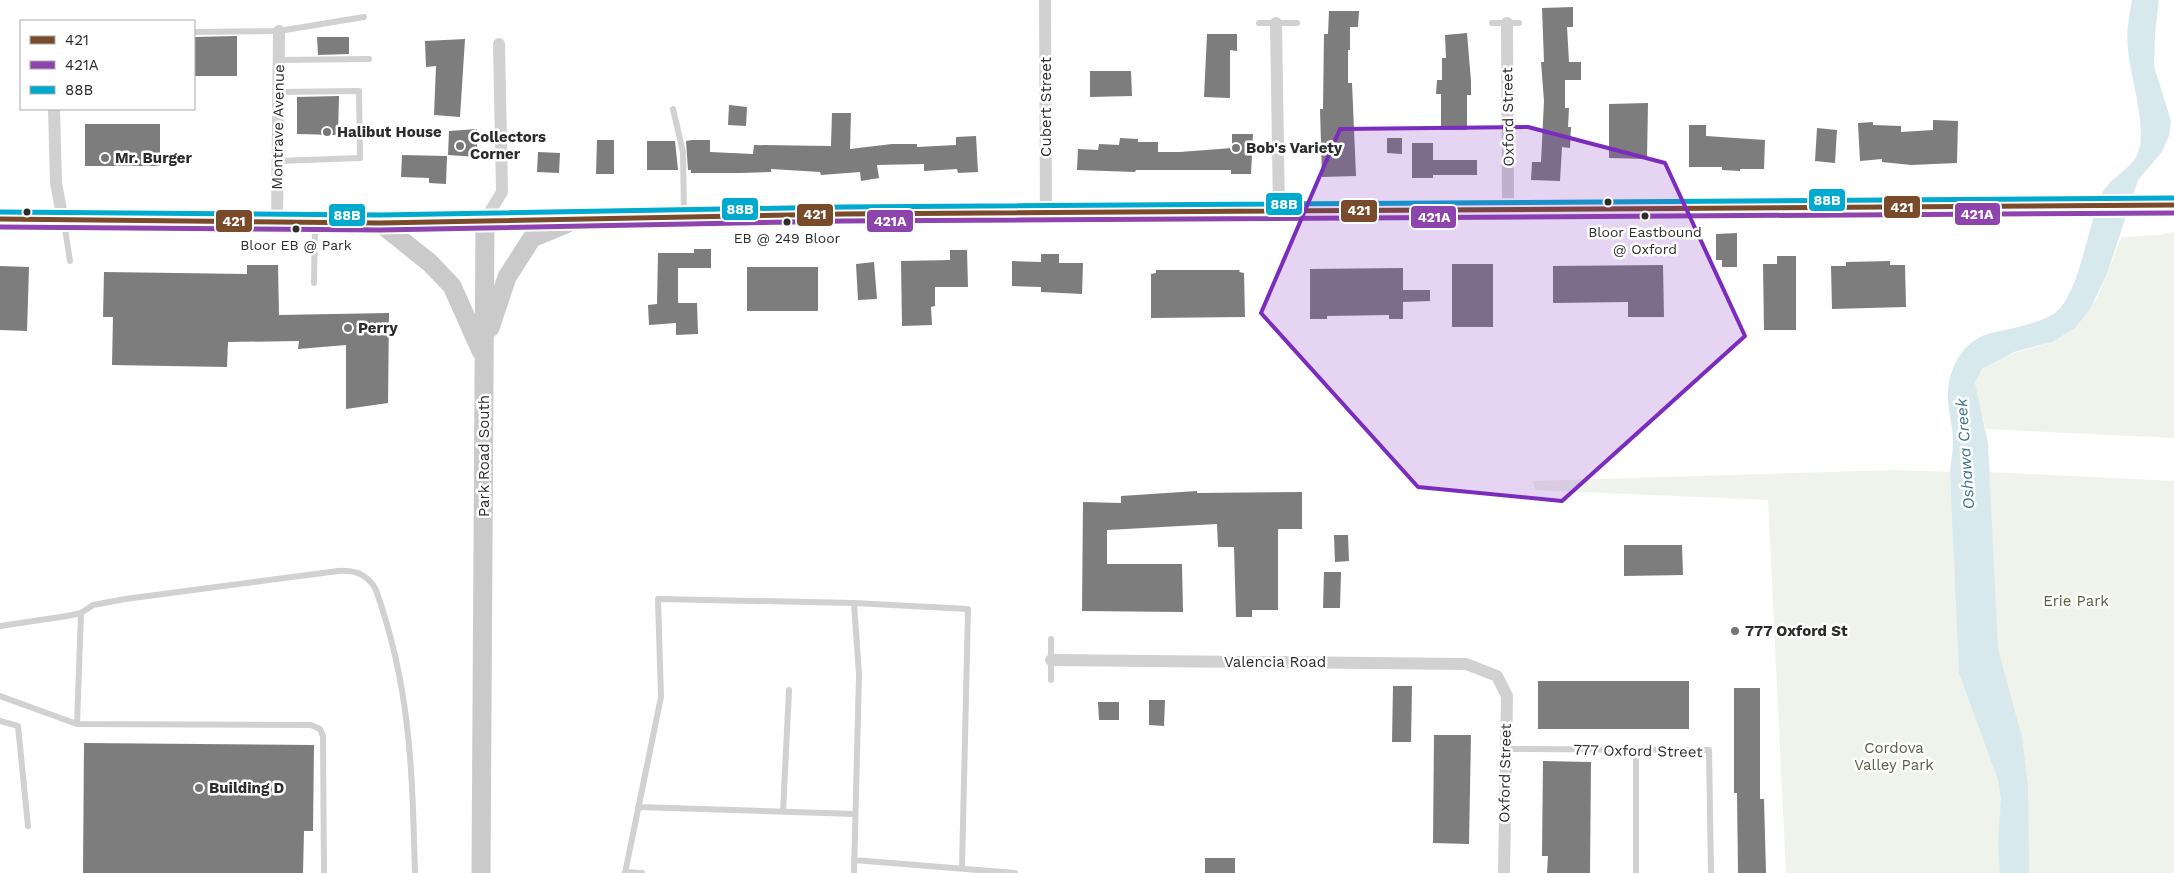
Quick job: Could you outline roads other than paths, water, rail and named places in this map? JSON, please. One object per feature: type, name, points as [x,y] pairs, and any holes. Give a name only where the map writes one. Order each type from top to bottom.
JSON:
[{"type":"main road","points":[[0,219],[380,222],[843,214],[2173,206]]},
{"type":"main road","name":"Park Road South","points":[[481,873],[485,220]]},
{"type":"main road","points":[[484,356],[502,290],[532,238],[553,228],[582,220]]},
{"type":"main road","points":[[380,222],[430,263],[452,286],[484,356]]},
{"type":"street","name":"Cubert Street","points":[[1045,0],[1046,214]]},
{"type":"street","points":[[1276,23],[1279,211]]},
{"type":"street","name":"Oxford Street","points":[[1508,210],[1513,23]]},
{"type":"street","name":"Montrave Avenue","points":[[277,222],[279,31]]},
{"type":"street","points":[[485,220],[502,192],[499,44]]},
{"type":"street","points":[[54,110],[56,183],[64,221]]},
{"type":"street","name":"Valencia Road","points":[[1051,660],[1466,664],[1497,676]]},
{"type":"street","name":"Oxford Street","points":[[1497,676],[1506,696],[1504,873]]},
{"type":"lane","points":[[195,32],[279,31],[364,17]]},
{"type":"lane","points":[[1259,23],[1297,23]]},
{"type":"lane","points":[[1492,23],[1513,23]]},
{"type":"lane","points":[[279,60],[369,58]]},
{"type":"lane","points":[[278,161],[360,158],[359,91],[279,92]]},
{"type":"lane","points":[[673,109],[683,152],[684,218]]},
{"type":"lane","points":[[64,221],[70,261]]},
{"type":"lane","points":[[314,283],[315,222]]},
{"type":"lane","points":[[0,626],[81,613],[93,605],[125,599],[338,571],[356,572],[367,578],[376,590],[385,614],[402,685],[412,768],[415,873]]},
{"type":"lane","points":[[642,873],[625,872],[661,697],[658,599],[854,603],[968,609],[962,868]]},
{"type":"lane","points":[[854,603],[859,675],[854,873]]},
{"type":"lane","points":[[77,724],[81,613]]},
{"type":"lane","points":[[1051,639],[1051,680]]},
{"type":"lane","points":[[783,812],[789,690]]},
{"type":"lane","points":[[0,696],[77,724],[316,726],[320,729],[323,736],[324,873]]},
{"type":"lane","points":[[0,721],[18,726],[28,826]]},
{"type":"lane","name":"777 Oxford Street","points":[[1506,749],[1709,750],[1711,873]]},
{"type":"lane","points":[[1636,750],[1636,873]]},
{"type":"lane","points":[[638,807],[855,814]]},
{"type":"lane","points":[[854,860],[1015,873]]},
{"type":"water","name":"Oshawa Creek","points":[[2132,0],[2159,0],[2154,66],[2171,121],[2169,136],[2162,152],[2138,180],[2107,274],[2090,309],[2075,328],[2052,342],[2014,352],[1982,369],[1975,383],[1988,443],[1998,649],[2022,737],[2028,787],[2029,873],[2000,873],[1998,842],[2001,799],[1998,780],[1959,673],[1950,472],[1953,441],[1948,405],[1949,383],[1959,357],[1971,343],[1988,334],[2042,320],[2056,312],[2064,303],[2077,276],[2102,192],[2136,157],[2140,147],[2140,120],[2127,43]]},
{"type":"place","name":"Halibut House","points":[[327,132]]},
{"type":"place","name":"Collectors Corner","points":[[460,146]]},
{"type":"place","name":"Bob's Variety","points":[[1236,148]]},
{"type":"place","name":"Mr. Burger","points":[[105,158]]},
{"type":"place","name":"Bloor Eastbound @ Oxford","points":[[1645,216]]},
{"type":"place","name":"EB @ 249 Bloor","points":[[787,222]]},
{"type":"place","name":"Bloor EB @ Park","points":[[296,229]]},
{"type":"place","name":"Perry","points":[[348,328]]},
{"type":"place","name":"777 Oxford St","points":[[1735,631]]},
{"type":"place","name":"Building D","points":[[199,788]]},
{"type":"park label","name":"Erie Park","points":[[2076,601]]},
{"type":"park label","name":"Cordova Valley Park","points":[[1894,756]]}]
